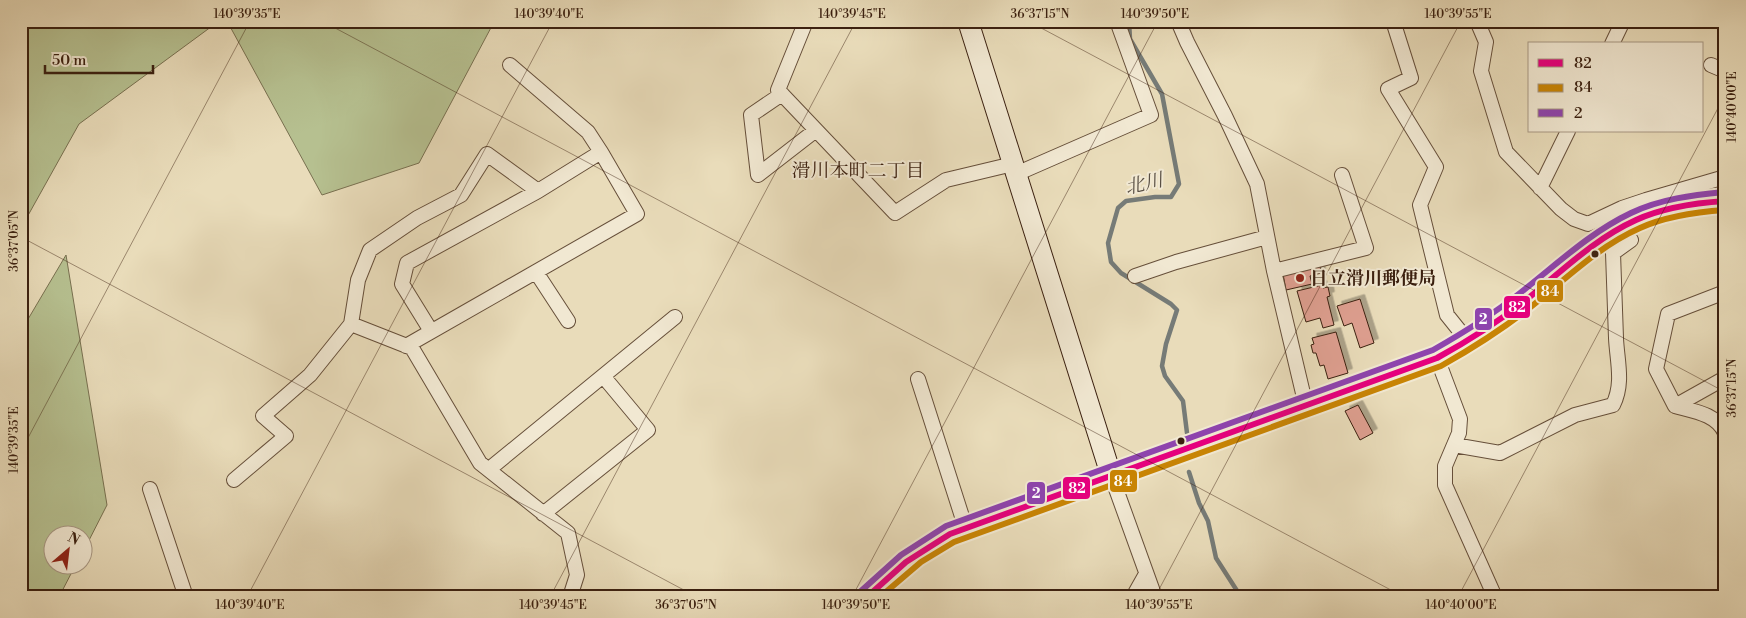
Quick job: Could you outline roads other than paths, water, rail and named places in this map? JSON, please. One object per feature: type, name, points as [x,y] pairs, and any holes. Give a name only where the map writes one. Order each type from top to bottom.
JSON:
[{"type":"street","points":[[806,21],[778,90],[895,213],[946,180],[1014,169],[1151,115],[1117,21]]},
{"type":"street","points":[[968,21],[1110,476],[1155,597]]},
{"type":"street","points":[[1178,21],[1226,116],[1257,184],[1274,271],[1306,406]]},
{"type":"street","points":[[1393,21],[1412,78],[1388,89],[1436,167],[1420,205],[1447,315],[1468,340]]},
{"type":"street","points":[[1477,21],[1486,42],[1481,71],[1506,152],[1561,209],[1574,219],[1588,224],[1622,208],[1685,206],[1725,201]]},
{"type":"street","points":[[1613,42],[1623,21]]},
{"type":"street","points":[[406,346],[637,214],[588,132],[510,65]]},
{"type":"street","points":[[1711,65],[1725,71]]},
{"type":"street","points":[[782,94],[750,115],[758,175],[816,130]]},
{"type":"street","points":[[1540,188],[1568,132]]},
{"type":"street","points":[[431,332],[402,284],[407,263],[538,190],[601,152]]},
{"type":"street","points":[[234,480],[286,436],[263,416],[310,375],[350,324],[358,280],[370,250],[417,218],[461,195],[487,154],[538,190]]},
{"type":"street","points":[[1274,271],[1366,248],[1342,176]]},
{"type":"street","points":[[867,597],[915,554],[950,534],[1437,358],[1510,312],[1582,255],[1649,206],[1725,177]]},
{"type":"street","points":[[1454,445],[1500,453],[1574,415],[1613,405],[1618,397],[1620,372],[1613,253],[1631,240],[1622,227]]},
{"type":"street","points":[[1135,276],[1176,262],[1267,237]]},
{"type":"street","points":[[536,272],[568,321]]},
{"type":"street","points":[[1725,292],[1668,314],[1656,369],[1675,406],[1704,413],[1722,425],[1725,433]]},
{"type":"street","points":[[493,466],[675,316]]},
{"type":"street","points":[[350,324],[412,348],[480,464],[568,534],[577,575],[570,597]]},
{"type":"street","points":[[1437,358],[1460,419],[1458,433],[1446,466],[1445,485],[1496,597]]},
{"type":"street","points":[[543,514],[648,430],[603,376]]},
{"type":"street","points":[[1675,406],[1725,378]]},
{"type":"street","points":[[918,379],[966,529]]},
{"type":"street","points":[[150,489],[186,597]]},
{"type":"street","points":[[1133,597],[1146,574]]},
{"type":"waterway","name":"北川","points":[[1129,21],[1130,39],[1162,94],[1179,184],[1171,197],[1126,201],[1118,208],[1108,243],[1111,262],[1121,273],[1171,304],[1177,310],[1166,344],[1162,366],[1165,376],[1183,401],[1187,433]]},
{"type":"waterway","name":"北川","points":[[1189,472],[1199,503],[1208,521],[1216,558],[1241,597]]},
{"type":"place","name":"日立滑川郵便局","points":[[1300,278]]},
{"type":"district","name":"滑川本町二丁目","points":[[858,171]]}]
